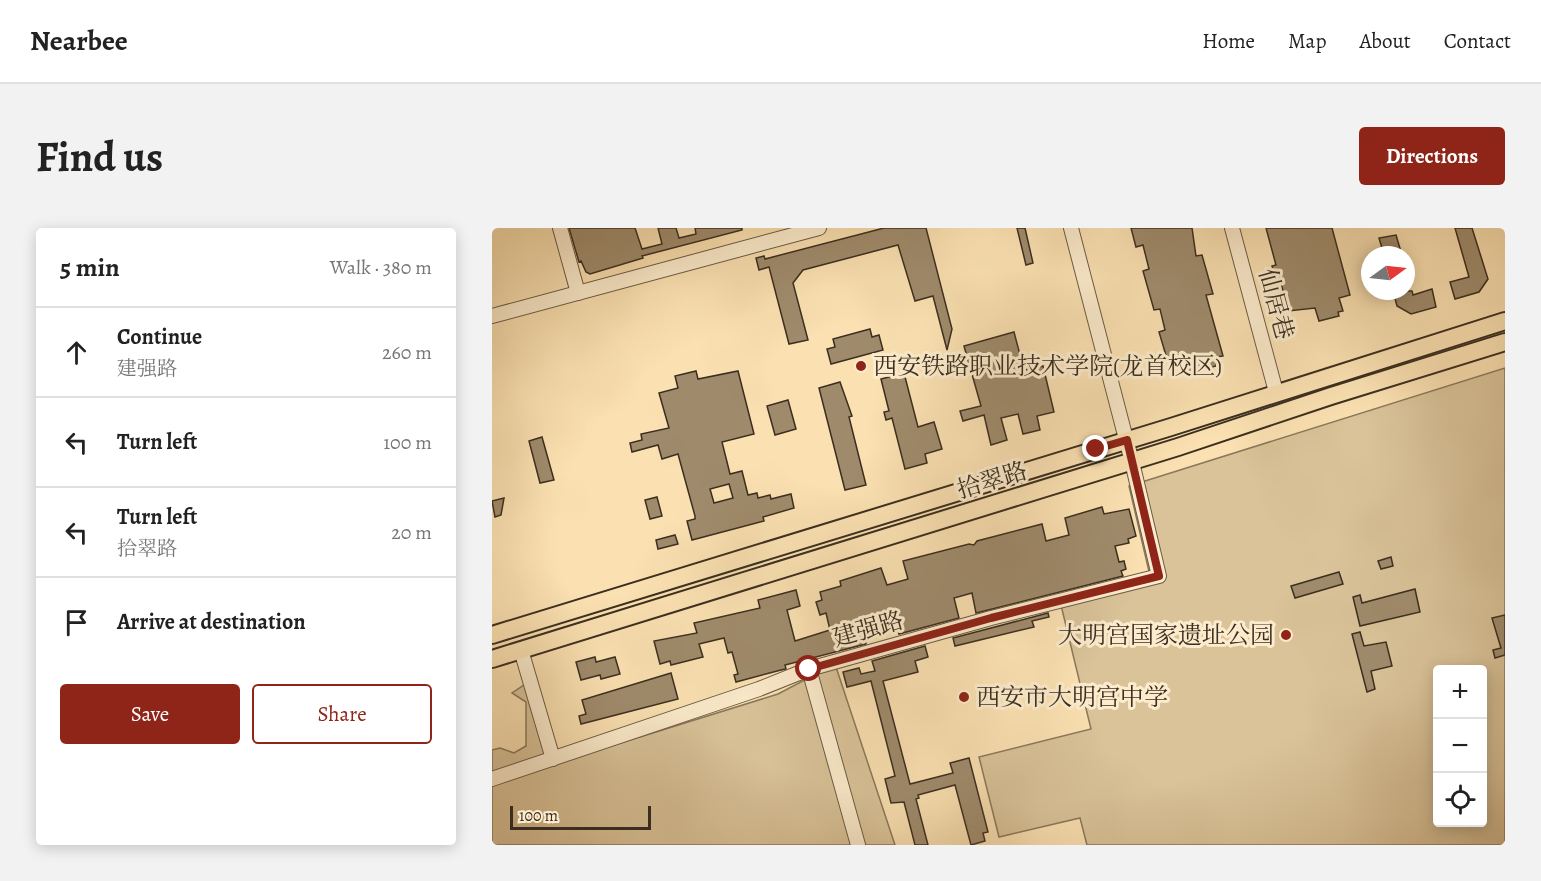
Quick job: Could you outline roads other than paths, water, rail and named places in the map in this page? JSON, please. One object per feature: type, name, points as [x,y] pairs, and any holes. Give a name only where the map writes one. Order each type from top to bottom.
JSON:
[{"type":"main road","name":"拾翠路","points":[[492,635],[1505,321]]},
{"type":"main road","name":"拾翠路","points":[[492,659],[1132,462],[1505,342]]},
{"type":"street","points":[[560,228],[578,293]]},
{"type":"street","points":[[1071,228],[1132,462]]},
{"type":"street","name":"仙居巷","points":[[1232,228],[1276,392]]},
{"type":"street","points":[[492,316],[813,229]]},
{"type":"street","name":"建强路","points":[[492,779],[809,669],[991,618],[1159,576],[1132,462]]},
{"type":"street","points":[[521,650],[553,759]]},
{"type":"street","points":[[809,669],[858,845]]},
{"type":"place","name":"西安铁路职业技术学院(龙首校区)","points":[[861,366]]},
{"type":"place","name":"大明宫国家遗址公园","points":[[1286,635]]},
{"type":"place","name":"西安市大明宫中学","points":[[964,697]]}]
